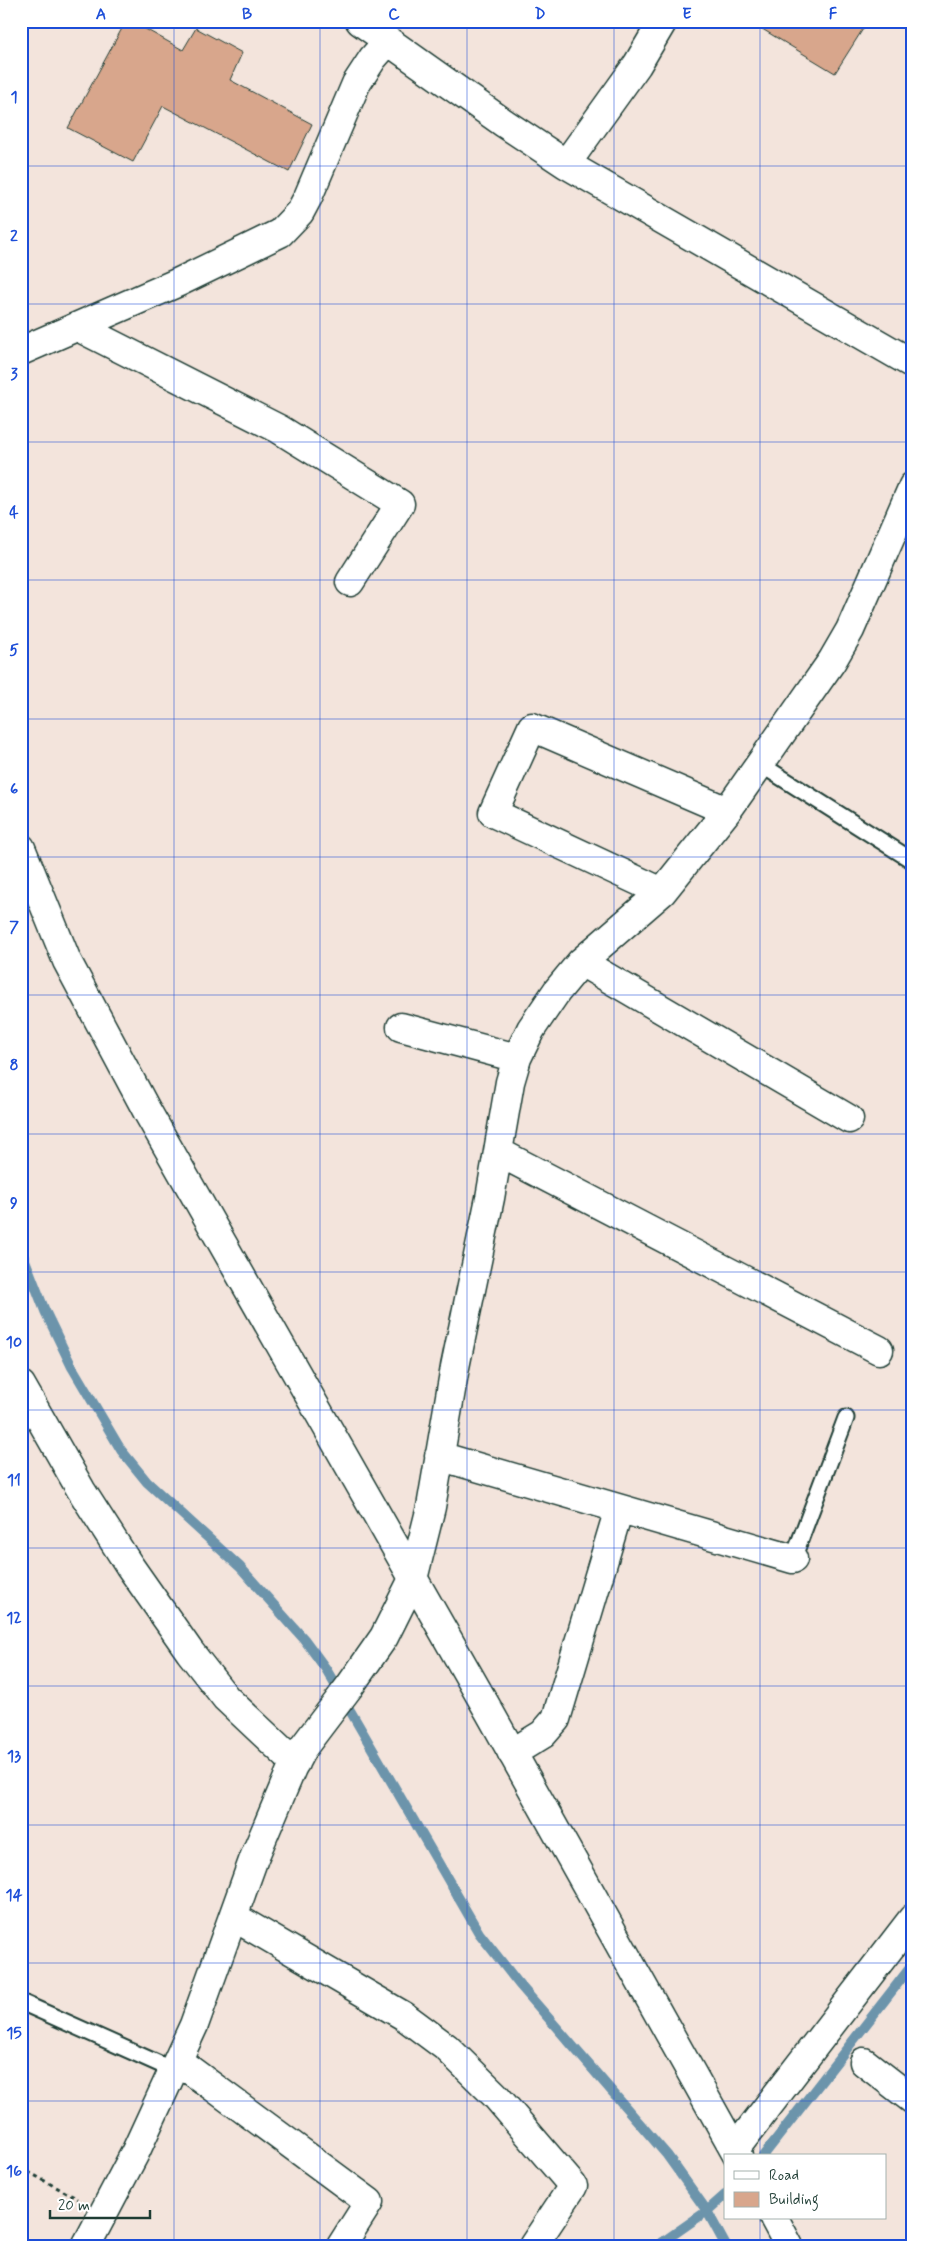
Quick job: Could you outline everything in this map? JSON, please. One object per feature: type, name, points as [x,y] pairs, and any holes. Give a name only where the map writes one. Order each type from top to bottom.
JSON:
[{"type":"street","points":[[360,21],[504,123],[566,164],[913,364]]},
{"type":"street","points":[[566,164],[636,65],[663,21]]},
{"type":"street","points":[[21,351],[179,282],[280,233],[300,212],[308,198],[356,84],[373,58],[388,41]]},
{"type":"street","points":[[78,327],[279,430],[400,504],[350,582]]},
{"type":"street","points":[[86,2246],[135,2153],[194,2025],[254,1858],[302,1748],[350,1687],[384,1637],[413,1579],[431,1507],[510,1082],[517,1058],[531,1029],[557,991],[581,962],[662,892],[727,811],[832,661],[850,630],[913,486]]},
{"type":"street","points":[[662,892],[493,812],[532,727],[727,811]]},
{"type":"street","points":[[21,848],[52,927],[84,994],[147,1111],[512,1753],[736,2152],[913,1918]]},
{"type":"street","points":[[581,962],[849,1119]]},
{"type":"street","points":[[401,1027],[517,1058]]},
{"type":"street","points":[[498,1152],[879,1350]]},
{"type":"street","points":[[21,1385],[81,1490],[129,1565],[190,1652],[226,1698],[295,1763]]},
{"type":"street","points":[[439,1456],[793,1559]]},
{"type":"street","points":[[512,1753],[543,1734],[556,1719],[618,1509]]},
{"type":"street","points":[[234,1917],[404,2016],[448,2048],[495,2095],[573,2186],[533,2246]]},
{"type":"street","points":[[864,2062],[913,2100]]},
{"type":"street","points":[[175,2066],[370,2202],[340,2246]]},
{"type":"street","points":[[775,2220],[789,2246]]},
{"type":"lane","points":[[760,764],[913,861]]},
{"type":"lane","points":[[793,1559],[846,1418]]},
{"type":"lane","points":[[21,2002],[175,2066]]},
{"type":"path","points":[[21,2168],[104,2213]]},
{"type":"building","points":[[126,21],[131,21],[183,50],[196,28],[242,53],[230,80],[312,124],[289,172],[163,106],[133,162],[68,128]]},
{"type":"building","points":[[749,21],[868,21],[835,73]]},
{"type":"waterway","points":[[21,1250],[45,1311],[72,1367],[121,1450],[147,1482],[240,1567],[304,1639],[326,1669],[479,1933],[519,1984],[667,2155],[707,2211],[726,2246]]},
{"type":"waterway","points":[[765,2154],[913,1964]]},
{"type":"waterway","points":[[657,2246],[707,2211],[724,2196]]}]
